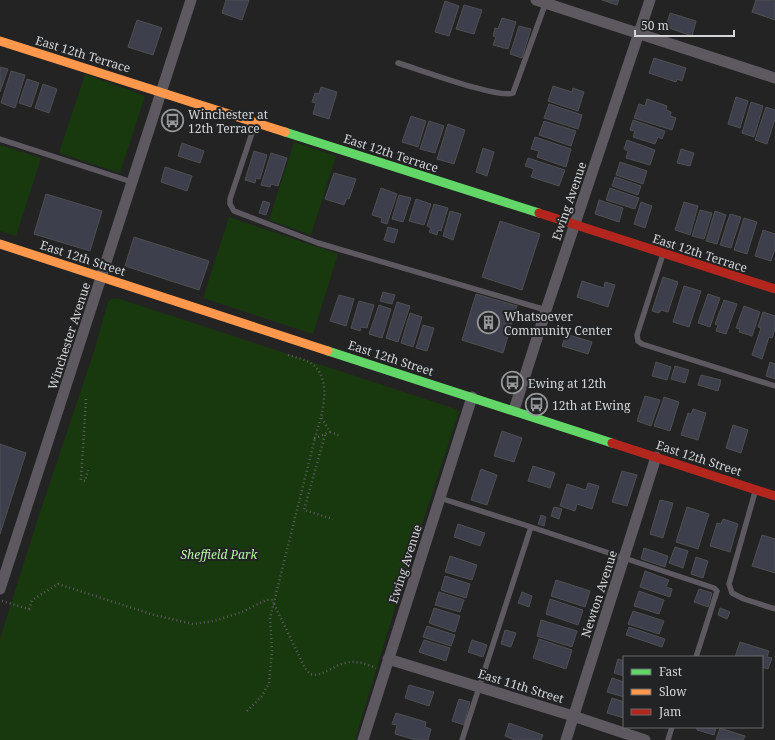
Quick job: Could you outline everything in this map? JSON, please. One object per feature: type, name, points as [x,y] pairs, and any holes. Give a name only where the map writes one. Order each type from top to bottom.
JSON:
[{"type":"street","name":"Winchester Avenue","points":[[0,589],[191,0]]},
{"type":"street","name":"Ewing Avenue","points":[[514,410],[650,0]]},
{"type":"street","points":[[543,1],[775,78]]},
{"type":"street","name":"East 12th Terrace","points":[[0,41],[775,290]]},
{"type":"street","name":"East 12th Street","points":[[0,244],[472,396],[775,496]]},
{"type":"street","name":"Ewing Avenue","points":[[363,740],[472,396]]},
{"type":"street","name":"Newton Avenue","points":[[566,740],[656,456]]},
{"type":"street","name":"East 11th Street","points":[[388,659],[574,716],[645,740]]},
{"type":"lane","points":[[398,63],[490,91],[509,95],[514,93],[543,1]]},
{"type":"lane","points":[[256,122],[230,199],[230,204],[234,210],[318,243],[546,310]]},
{"type":"lane","points":[[0,139],[132,182]]},
{"type":"lane","points":[[663,254],[637,335],[638,341],[642,344],[664,352],[775,386]]},
{"type":"lane","points":[[756,489],[729,584],[732,593],[744,599],[775,609]]},
{"type":"lane","points":[[440,498],[714,588],[718,591],[696,656]]},
{"type":"lane","points":[[462,740],[531,527]]},
{"type":"lane","points":[[668,740],[672,728]]},
{"type":"path","points":[[247,711],[265,692],[270,679],[272,651],[270,629],[274,601],[325,397],[319,374],[310,362],[288,355]]},
{"type":"path","points":[[86,399],[81,480],[85,481],[88,470]]},
{"type":"path","points":[[320,417],[330,432],[341,436]]},
{"type":"path","points":[[315,438],[330,432]]},
{"type":"path","points":[[325,434],[304,510],[334,519]]},
{"type":"path","points":[[0,600],[29,609],[32,600],[58,584],[172,620],[200,624],[242,612],[266,600],[274,601]]},
{"type":"path","points":[[274,601],[305,668],[310,674],[316,675],[337,665],[351,662],[358,662],[378,668]]},
{"type":"green space","points":[[85,74],[145,96],[120,173],[59,153]]},
{"type":"green space","points":[[294,142],[336,156],[311,235],[269,220]]},
{"type":"green space","points":[[0,145],[41,158],[16,236],[0,231]]},
{"type":"green space","points":[[229,217],[338,254],[313,334],[203,298]]},
{"type":"green space","name":"Sheffield Park","points":[[117,298],[456,409],[459,412],[402,585],[355,740],[0,740],[0,639],[37,521],[95,348],[108,302],[111,299]]},
{"type":"building","points":[[226,0],[249,0],[242,20],[222,13]]},
{"type":"building","points":[[602,0],[619,0],[617,5]]},
{"type":"building","points":[[756,0],[775,0],[775,20],[752,12]]},
{"type":"building","points":[[445,1],[459,6],[449,36],[435,32]]},
{"type":"building","points":[[464,5],[482,10],[474,34],[456,29]]},
{"type":"building","points":[[670,13],[696,21],[692,36],[666,27]]},
{"type":"building","points":[[502,18],[516,22],[508,49],[493,45],[496,37],[493,36],[495,28],[498,29]]},
{"type":"building","points":[[137,20],[162,28],[153,55],[128,47]]},
{"type":"building","points":[[519,26],[531,29],[522,58],[510,54]]},
{"type":"building","points":[[654,58],[686,68],[682,81],[677,79],[676,82],[649,73]]},
{"type":"building","points":[[0,67],[8,69],[0,92]]},
{"type":"building","points":[[11,71],[25,75],[15,108],[1,103]]},
{"type":"building","points":[[27,79],[39,83],[31,107],[19,103]]},
{"type":"building","points":[[43,84],[57,89],[49,113],[35,108]]},
{"type":"building","points":[[553,86],[572,92],[573,88],[584,92],[578,111],[548,101]]},
{"type":"building","points":[[321,87],[337,92],[329,119],[313,114],[316,103],[312,102],[315,93],[319,94]]},
{"type":"building","points":[[736,97],[748,101],[740,128],[728,124]]},
{"type":"building","points":[[647,99],[667,106],[666,110],[671,112],[670,116],[676,118],[672,130],[634,118],[639,104],[645,106]]},
{"type":"building","points":[[751,102],[763,106],[754,137],[742,133]]},
{"type":"building","points":[[549,104],[582,115],[578,129],[544,118]]},
{"type":"building","points":[[766,107],[775,110],[775,119],[767,144],[755,140]]},
{"type":"building","points":[[411,116],[426,121],[418,147],[402,142]]},
{"type":"building","points":[[633,120],[665,131],[662,139],[658,137],[655,144],[633,137],[635,131],[630,130]]},
{"type":"building","points":[[429,121],[444,126],[435,153],[420,149]]},
{"type":"building","points":[[544,121],[576,131],[571,146],[539,135]]},
{"type":"building","points":[[448,124],[465,130],[454,164],[437,159]]},
{"type":"building","points":[[535,137],[571,149],[566,167],[537,157],[539,151],[531,149]]},
{"type":"building","points":[[627,140],[655,150],[650,165],[626,158],[628,151],[624,149]]},
{"type":"building","points":[[182,143],[204,151],[200,163],[178,156]]},
{"type":"building","points":[[483,148],[494,152],[487,176],[476,172]]},
{"type":"building","points":[[681,149],[694,153],[690,166],[677,163]]},
{"type":"building","points":[[254,151],[267,155],[260,179],[256,178],[255,183],[245,180]]},
{"type":"building","points":[[271,153],[287,158],[278,186],[271,184],[270,187],[261,185]]},
{"type":"building","points":[[528,158],[565,170],[559,186],[531,177],[534,169],[525,166]]},
{"type":"building","points":[[620,162],[647,171],[643,184],[616,175]]},
{"type":"building","points":[[165,167],[192,176],[187,191],[161,182]]},
{"type":"building","points":[[334,173],[356,179],[349,199],[347,198],[344,205],[325,199]]},
{"type":"building","points":[[615,177],[641,186],[638,195],[612,186]]},
{"type":"building","points":[[381,188],[397,194],[387,224],[381,222],[382,218],[372,215]]},
{"type":"building","points":[[610,188],[639,198],[635,209],[606,200]]},
{"type":"building","points":[[46,194],[102,211],[90,251],[34,234]]},
{"type":"building","points":[[399,195],[411,198],[403,222],[392,219]]},
{"type":"building","points":[[416,199],[431,204],[424,225],[409,221]]},
{"type":"building","points":[[599,200],[623,208],[619,222],[595,214]]},
{"type":"building","points":[[263,201],[270,203],[266,215],[259,213]]},
{"type":"building","points":[[641,202],[652,206],[645,228],[634,224]]},
{"type":"building","points":[[684,202],[698,206],[690,235],[675,230]]},
{"type":"building","points":[[434,204],[448,208],[441,231],[438,230],[437,235],[429,232],[431,228],[427,226]]},
{"type":"building","points":[[700,210],[712,213],[704,239],[692,236]]},
{"type":"building","points":[[450,211],[461,214],[453,240],[443,236]]},
{"type":"building","points":[[715,211],[726,215],[717,244],[706,241]]},
{"type":"building","points":[[730,214],[741,217],[731,248],[720,245]]},
{"type":"building","points":[[744,218],[757,222],[747,254],[734,250]]},
{"type":"building","points":[[500,221],[540,234],[522,290],[482,277]]},
{"type":"building","points":[[388,227],[398,230],[394,243],[384,240]]},
{"type":"building","points":[[763,230],[775,234],[775,249],[771,261],[755,256]]},
{"type":"building","points":[[134,237],[209,261],[199,290],[125,266]]},
{"type":"building","points":[[663,277],[678,282],[668,312],[661,310],[659,313],[652,311]]},
{"type":"building","points":[[582,281],[604,288],[605,282],[615,285],[608,307],[577,297]]},
{"type":"building","points":[[684,286],[701,291],[689,327],[673,322]]},
{"type":"building","points":[[383,292],[395,295],[392,304],[380,301]]},
{"type":"building","name":"Whatsoever Community Center","points":[[476,294],[517,306],[503,353],[462,340]]},
{"type":"building","points":[[708,294],[720,298],[710,327],[698,323]]},
{"type":"building","points":[[339,295],[354,299],[346,326],[330,321]]},
{"type":"building","points":[[724,300],[737,304],[726,334],[716,331],[718,325],[715,324]]},
{"type":"building","points":[[359,301],[374,305],[367,328],[361,327],[360,331],[351,328]]},
{"type":"building","points":[[397,302],[410,306],[398,342],[386,338]]},
{"type":"building","points":[[379,305],[391,309],[382,338],[369,334]]},
{"type":"building","points":[[744,306],[760,312],[752,336],[739,332],[740,329],[736,328]]},
{"type":"building","points":[[763,312],[775,316],[775,330],[772,338],[769,337],[762,359],[752,355],[761,328],[758,327]]},
{"type":"building","points":[[410,313],[422,317],[413,347],[401,343]]},
{"type":"building","points":[[423,325],[434,328],[427,351],[416,348]]},
{"type":"building","points":[[566,334],[592,342],[588,354],[562,346]]},
{"type":"building","points":[[656,362],[671,367],[667,380],[652,376]]},
{"type":"building","points":[[770,362],[775,364],[775,379],[766,376]]},
{"type":"building","points":[[675,366],[689,370],[685,383],[671,379]]},
{"type":"building","points":[[701,375],[721,380],[718,391],[698,385]]},
{"type":"building","points":[[645,396],[660,400],[651,426],[637,421]]},
{"type":"building","points":[[664,397],[679,402],[670,431],[654,426]]},
{"type":"building","points":[[693,409],[706,413],[698,440],[681,435],[688,413],[691,414]]},
{"type":"building","points":[[733,425],[748,430],[741,453],[726,448]]},
{"type":"building","points":[[502,431],[522,438],[514,462],[494,456]]},
{"type":"building","points":[[0,444],[26,453],[0,534]]},
{"type":"building","points":[[533,466],[555,473],[550,488],[528,481]]},
{"type":"building","points":[[481,469],[497,475],[487,505],[471,500]]},
{"type":"building","points":[[622,471],[637,475],[627,506],[612,502]]},
{"type":"building","points":[[588,483],[599,486],[592,509],[577,504],[575,511],[560,506],[567,484],[586,490]]},
{"type":"building","points":[[660,500],[673,503],[663,538],[650,534]]},
{"type":"building","points":[[554,507],[562,509],[559,519],[551,516]]},
{"type":"building","points":[[687,507],[709,514],[698,549],[676,542]]},
{"type":"building","points":[[541,515],[546,517],[544,526],[538,524]]},
{"type":"building","points":[[723,519],[738,524],[730,552],[710,546],[717,523],[721,524]]},
{"type":"building","points":[[458,524],[485,533],[480,546],[454,537]]},
{"type":"building","points":[[762,535],[775,539],[775,573],[752,566]]},
{"type":"building","points":[[675,547],[688,551],[683,568],[669,563]]},
{"type":"building","points":[[644,548],[668,556],[665,567],[641,559]]},
{"type":"building","points":[[450,556],[477,565],[472,580],[445,572]]},
{"type":"building","points":[[696,557],[708,561],[703,578],[691,574]]},
{"type":"building","points":[[645,571],[669,580],[666,587],[672,589],[670,597],[640,587]]},
{"type":"building","points":[[445,576],[470,584],[466,598],[441,590]]},
{"type":"building","points":[[556,580],[590,591],[585,607],[551,596]]},
{"type":"building","points":[[699,589],[712,593],[708,607],[694,602]]},
{"type":"building","points":[[639,591],[664,600],[659,614],[634,606]]},
{"type":"building","points":[[439,592],[464,600],[460,612],[435,605]]},
{"type":"building","points":[[522,592],[532,596],[529,607],[518,603]]},
{"type":"building","points":[[550,599],[583,610],[578,625],[546,614]]},
{"type":"building","points":[[434,608],[460,616],[455,632],[429,623]]},
{"type":"building","points":[[720,608],[730,612],[727,619],[718,615]]},
{"type":"building","points":[[633,611],[664,621],[659,634],[628,624]]},
{"type":"building","points":[[541,620],[577,631],[572,647],[537,636]]},
{"type":"building","points":[[427,626],[455,635],[451,646],[423,637]]},
{"type":"building","points":[[629,627],[665,639],[662,647],[626,635]]},
{"type":"building","points":[[505,630],[516,633],[511,647],[501,644]]},
{"type":"building","points":[[539,639],[572,650],[566,669],[533,658]]},
{"type":"building","points":[[424,640],[450,648],[446,661],[419,652]]},
{"type":"building","points":[[472,640],[487,645],[483,657],[468,652]]},
{"type":"building","points":[[740,642],[769,651],[767,657],[772,658],[768,669],[763,667],[763,656],[735,656]]},
{"type":"building","points":[[618,659],[623,661],[623,676],[614,673]]},
{"type":"building","points":[[612,678],[623,682],[623,697],[607,692]]},
{"type":"building","points":[[409,685],[434,692],[429,706],[405,698]]},
{"type":"building","points":[[612,698],[623,702],[623,718],[607,713]]},
{"type":"building","points":[[459,699],[470,702],[464,725],[452,721]]},
{"type":"building","points":[[396,713],[426,722],[425,727],[431,729],[428,740],[416,740],[395,734],[397,725],[392,724]]},
{"type":"building","points":[[509,723],[543,735],[541,740],[515,740],[505,736]]},
{"type":"building","points":[[697,728],[716,728],[714,735],[697,730]]},
{"type":"building","points":[[720,728],[745,736],[743,740],[716,740]]},
{"type":"traffic: fast","points":[[285,132],[539,213]]},
{"type":"traffic: fast","points":[[328,351],[612,443]]},
{"type":"traffic: slow","points":[[0,41],[285,132]]},
{"type":"traffic: slow","points":[[0,244],[328,351]]},
{"type":"traffic: jam","points":[[539,213],[775,289]]},
{"type":"traffic: jam","points":[[612,443],[775,496]]},
{"type":"place","name":"Winchester at 12th Terrace","points":[[173,121]]},
{"type":"place","name":"Whatsoever Community Center","points":[[489,323]]},
{"type":"place","name":"Ewing at 12th","points":[[512,383]]},
{"type":"place","name":"12th at Ewing","points":[[537,405]]}]
